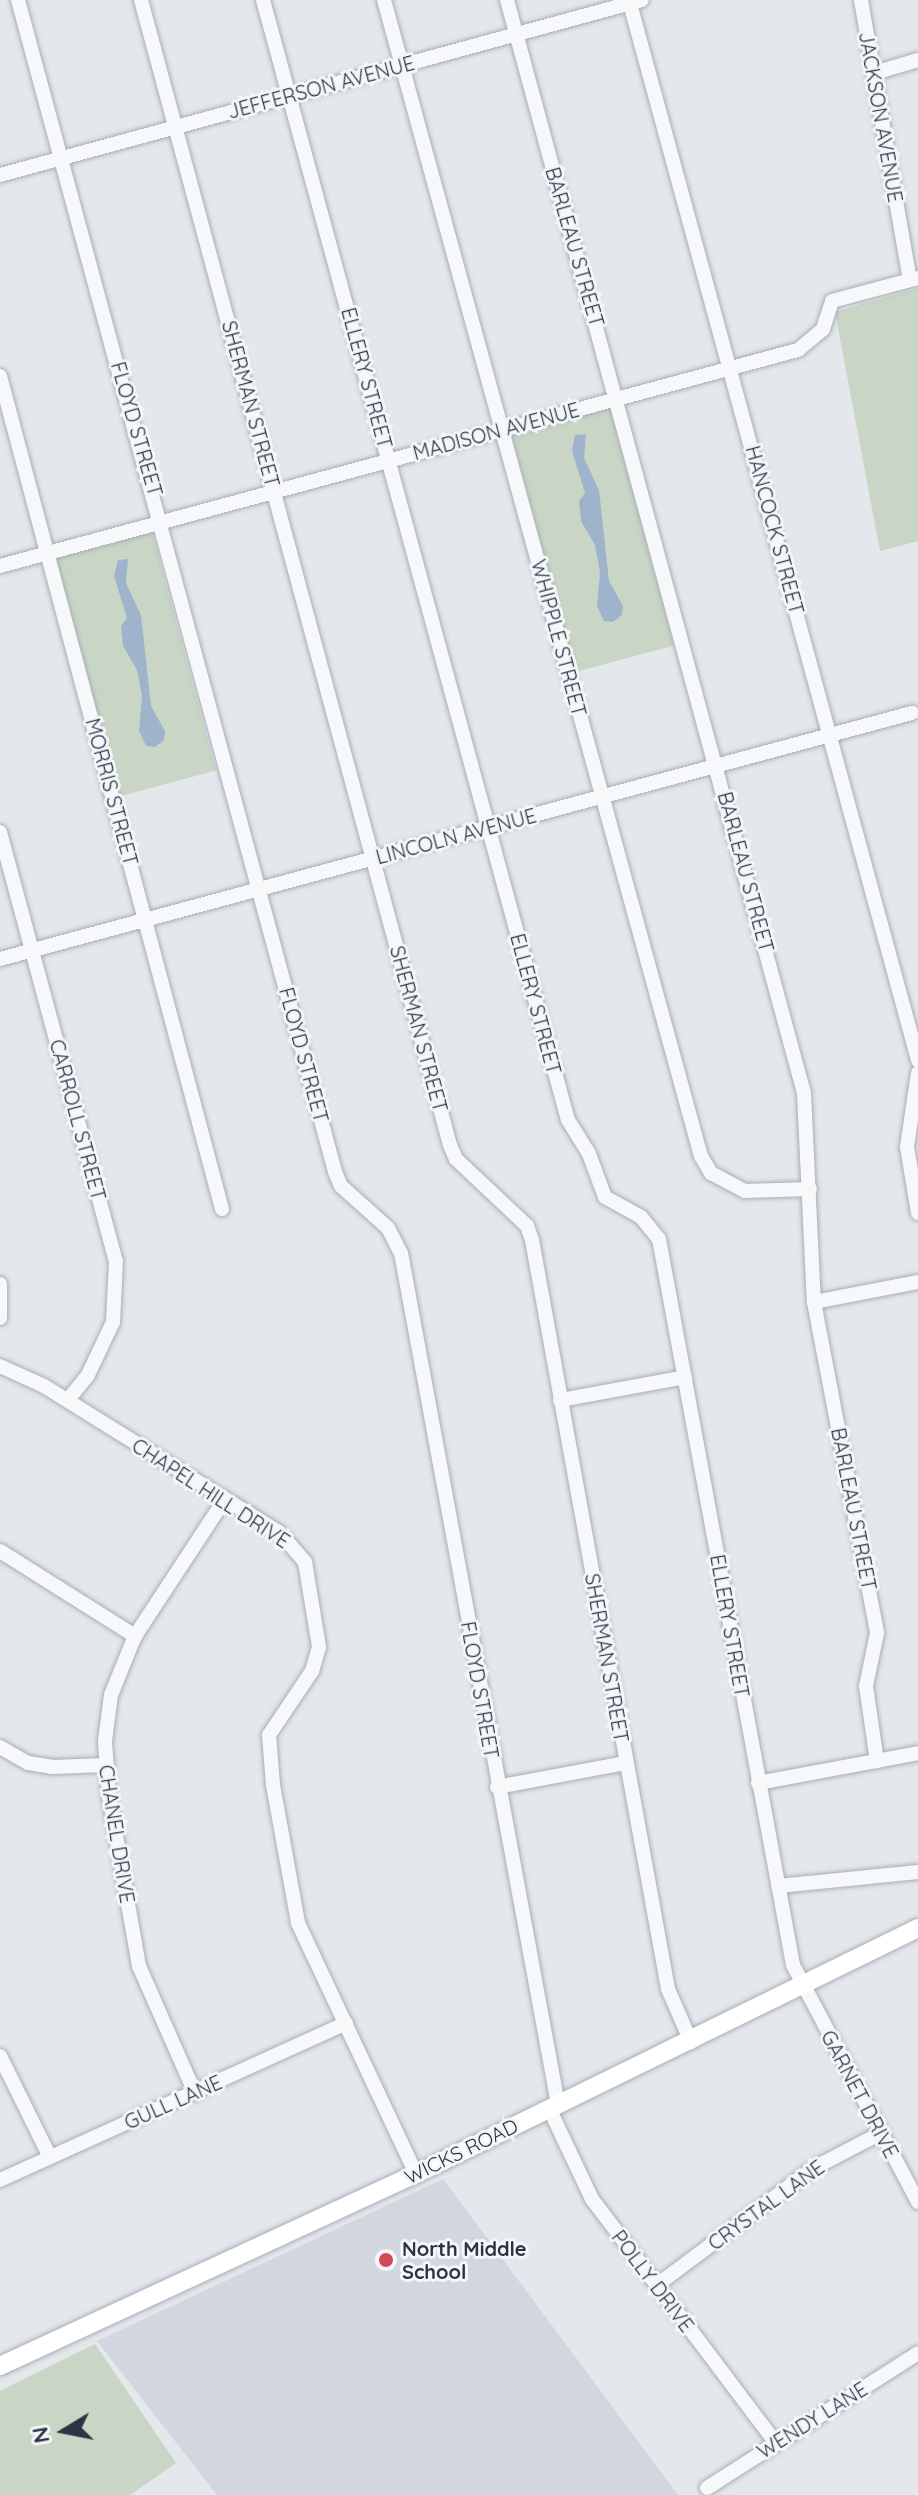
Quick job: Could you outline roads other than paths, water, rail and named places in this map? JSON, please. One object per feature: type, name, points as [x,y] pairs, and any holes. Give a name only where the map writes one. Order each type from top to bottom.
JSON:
[{"type":"main road","name":"WICKS ROAD","points":[[0,2366],[416,2174],[691,2042],[918,1928]]},
{"type":"street","name":"FLOYD STREET","points":[[18,0],[163,522],[335,1172],[341,1186],[388,1228],[401,1253],[554,2106]]},
{"type":"street","name":"SHERMAN STREET","points":[[141,0],[450,1145],[456,1159],[527,1226],[668,1989],[691,2042]]},
{"type":"street","name":"ELLERY STREET","points":[[263,0],[568,1120],[589,1154],[605,1197],[641,1217],[659,1239],[758,1783],[802,1986]]},
{"type":"street","name":"WHIPPLE STREET","points":[[384,0],[701,1156],[719,1178],[745,1191],[810,1189]]},
{"type":"street","name":"BARLEAU STREET","points":[[507,0],[797,1061],[810,1189],[814,1302],[877,1633],[866,1686],[877,1761]]},
{"type":"street","name":"JACKSON AVENUE","points":[[861,0],[914,279]]},
{"type":"street","name":"JEFFERSON AVENUE","points":[[0,175],[634,1]]},
{"type":"street","name":"HANCOCK STREET","points":[[634,1],[918,1060]]},
{"type":"street","points":[[874,73],[918,60]]},
{"type":"street","name":"MADISON AVENUE","points":[[0,566],[798,350],[815,339],[832,301],[914,279]]},
{"type":"street","name":"MORRIS STREET","points":[[0,376],[222,1209]]},
{"type":"street","name":"LINCOLN AVENUE","points":[[0,959],[912,713]]},
{"type":"street","name":"CARROLL STREET","points":[[0,832],[116,1261],[113,1322],[88,1375],[68,1400]]},
{"type":"street","points":[[918,1073],[907,1147],[918,1213]]},
{"type":"street","points":[[814,1302],[918,1282]]},
{"type":"street","points":[[0,1284],[0,1318]]},
{"type":"street","name":"CHAPEL HILL DRIVE","points":[[0,1366],[68,1400],[279,1532],[305,1562],[319,1647],[312,1671],[274,1723],[268,1753],[298,1923],[416,2174]]},
{"type":"street","points":[[560,1400],[685,1377]]},
{"type":"street","name":"CHANEL DRIVE","points":[[195,2093],[139,1966],[105,1765],[111,1695],[135,1636],[225,1499]]},
{"type":"street","points":[[0,1551],[135,1636]]},
{"type":"street","points":[[0,1747],[28,1763],[52,1767],[105,1765]]},
{"type":"street","points":[[758,1783],[918,1753]]},
{"type":"street","points":[[497,1787],[625,1763]]},
{"type":"street","points":[[778,1886],[918,1872]]},
{"type":"street","name":"GARNET DRIVE","points":[[802,1986],[918,2202]]},
{"type":"street","name":"GULL LANE","points":[[0,2180],[346,2023]]},
{"type":"street","points":[[0,2056],[50,2157]]},
{"type":"street","name":"POLLY DRIVE","points":[[554,2106],[592,2199],[776,2443]]},
{"type":"street","name":"CRYSTAL LANE","points":[[657,2285],[812,2169],[881,2133]]},
{"type":"street","name":"WENDY LANE","points":[[707,2488],[918,2353]]},
{"type":"water","points":[[586,434],[584,458],[599,490],[609,581],[623,606],[622,615],[613,622],[604,621],[597,606],[600,572],[595,545],[581,521],[579,501],[585,493],[572,451],[575,435]]},
{"type":"water","points":[[128,559],[126,583],[141,615],[151,706],[165,731],[164,740],[155,747],[146,746],[139,731],[142,696],[137,670],[123,646],[121,626],[127,618],[114,576],[118,560]]},
{"type":"place","name":"North Middle School","points":[[386,2260]]}]
